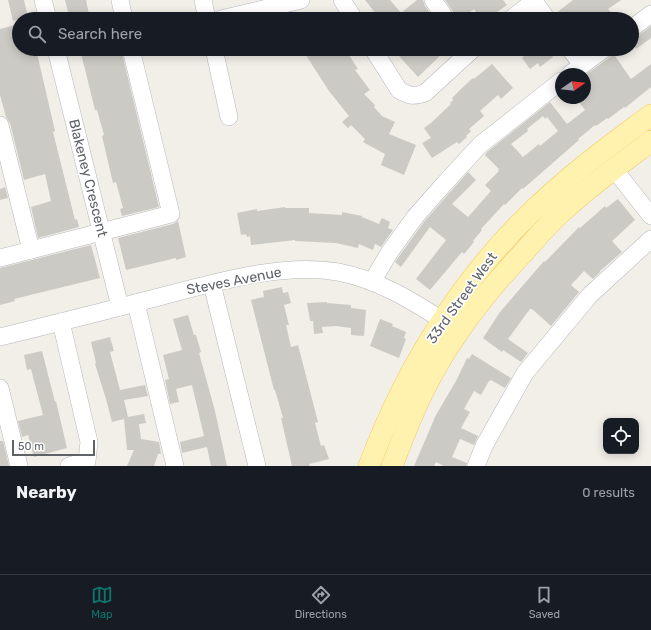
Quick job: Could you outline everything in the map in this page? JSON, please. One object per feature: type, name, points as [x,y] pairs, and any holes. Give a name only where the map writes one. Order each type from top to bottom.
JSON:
[{"type":"main road","name":"33rd Street West","points":[[392,466],[406,429],[451,326],[485,262],[532,211],[566,181],[651,115]]},
{"type":"main road","name":"33rd Street West","points":[[369,466],[396,400],[419,359],[451,326],[488,292],[541,232],[565,209],[651,141]]},
{"type":"street","points":[[43,0],[46,12]]},
{"type":"street","points":[[120,0],[123,12]]},
{"type":"street","points":[[202,0],[205,12]]},
{"type":"street","points":[[250,12],[301,0]]},
{"type":"street","points":[[342,0],[350,12]]},
{"type":"street","points":[[433,0],[441,12]]},
{"type":"street","points":[[519,12],[534,0],[542,12]]},
{"type":"street","points":[[639,23],[651,14]]},
{"type":"street","name":"Blakeney Crescent","points":[[58,56],[102,232],[128,305],[175,466]]},
{"type":"street","points":[[0,258],[171,214],[134,56]]},
{"type":"street","points":[[216,56],[229,117]]},
{"type":"street","points":[[378,56],[400,90],[415,96],[425,93],[464,56]]},
{"type":"street","points":[[572,56],[576,68]]},
{"type":"street","points":[[577,68],[594,56]]},
{"type":"street","points":[[372,282],[389,253],[415,217],[480,145],[555,86]]},
{"type":"street","points":[[0,125],[31,250]]},
{"type":"street","points":[[614,169],[651,216]]},
{"type":"street","points":[[476,466],[484,446],[525,373],[590,295],[651,239]]},
{"type":"street","name":"Steves Avenue","points":[[0,337],[212,284],[259,274],[306,269],[338,272],[372,282],[410,300],[451,326]]},
{"type":"street","points":[[212,284],[257,466]]},
{"type":"street","points":[[61,322],[89,442],[87,462],[69,466]]},
{"type":"street","points":[[0,388],[19,466]]},
{"type":"building","points":[[8,0],[24,0],[27,12],[12,12],[12,17]]},
{"type":"building","points":[[65,0],[86,0],[89,12],[68,12]]},
{"type":"building","points":[[365,0],[390,0],[400,12],[374,12]]},
{"type":"building","points":[[417,0],[423,0],[429,12],[402,12]]},
{"type":"building","points":[[445,0],[503,0],[507,5],[497,12],[476,12],[474,9],[470,12],[453,12]]},
{"type":"building","points":[[573,0],[621,0],[608,9],[611,12],[558,12]]},
{"type":"building","points":[[12,26],[12,56],[38,56],[55,131],[53,132],[75,220],[77,219],[79,227],[38,238],[31,207],[51,201],[45,174],[24,180],[10,123],[6,117],[0,95],[0,29]]},
{"type":"building","points":[[651,26],[651,38],[639,47],[639,35]]},
{"type":"building","points":[[82,56],[123,56],[159,207],[122,216],[120,209],[123,208],[116,182],[113,183],[102,136],[104,135],[97,110],[95,110]]},
{"type":"building","points":[[306,56],[350,56],[358,69],[355,70],[370,90],[364,94],[375,105],[374,107],[382,116],[395,122],[389,134],[416,145],[404,175],[381,165],[385,154],[363,142],[365,139],[351,125],[348,128],[342,122],[349,116],[329,91]]},
{"type":"building","points":[[399,56],[440,56],[418,77]]},
{"type":"building","points":[[524,56],[553,57],[540,67],[538,63],[530,69],[522,58]]},
{"type":"building","points":[[611,56],[615,56],[631,79],[651,64],[651,87],[625,108],[624,107],[596,126],[595,125],[523,189],[522,188],[505,205],[504,204],[481,229],[482,230],[473,241],[474,242],[464,254],[462,252],[430,290],[416,279],[446,240],[430,227],[401,267],[395,262],[423,223],[468,172],[476,180],[452,204],[468,217],[491,191],[485,185],[499,171],[499,169],[485,155],[487,152],[550,102],[567,124],[585,110],[580,104],[591,104],[591,71]],"holes":[[[543,116],[545,119],[547,117],[558,131],[540,146],[539,144],[523,157],[511,144],[528,131],[527,129]]]},
{"type":"building","points":[[492,64],[513,88],[501,99],[498,95],[480,111],[484,116],[469,129],[471,131],[466,136],[467,137],[459,144],[457,142],[432,158],[422,143],[431,138],[424,128],[451,104],[450,103],[453,100],[452,98],[463,87]]},
{"type":"building","points":[[5,187],[8,198],[0,200],[0,189]]},
{"type":"building","points":[[618,199],[635,220],[612,241],[622,252],[593,279],[584,271],[571,285],[579,292],[551,326],[532,309],[530,309],[508,339],[528,353],[521,362],[503,350],[502,352],[483,338],[500,312],[544,261],[545,262],[579,227],[580,228],[605,206],[606,208]]},
{"type":"building","points":[[285,207],[309,208],[309,213],[342,215],[342,212],[362,216],[379,224],[382,218],[390,222],[388,228],[393,230],[381,247],[375,244],[373,250],[359,244],[358,248],[336,243],[295,240],[251,245],[250,236],[247,237],[246,234],[241,235],[237,213],[257,209],[257,211]]},
{"type":"building","points":[[178,221],[186,257],[126,270],[118,238],[173,224]]},
{"type":"building","points":[[91,245],[100,278],[14,299],[15,301],[0,305],[0,268]]},
{"type":"building","points":[[282,287],[283,293],[288,292],[291,303],[284,305],[289,325],[286,325],[291,347],[298,345],[318,422],[315,423],[321,446],[324,445],[329,459],[309,464],[310,466],[292,466],[281,418],[283,418],[274,390],[251,300],[264,297],[263,291]]},
{"type":"building","points":[[327,302],[351,305],[351,308],[366,310],[364,336],[351,335],[351,328],[336,326],[322,327],[323,333],[314,334],[313,321],[310,321],[307,303]]},
{"type":"building","points":[[188,315],[201,352],[199,353],[215,411],[227,466],[211,466],[207,447],[182,453],[180,442],[204,436],[192,385],[176,389],[179,402],[170,404],[165,380],[169,379],[163,355],[182,350],[173,319]]},
{"type":"building","points":[[380,319],[393,324],[392,326],[406,332],[404,338],[406,339],[399,358],[370,346]]},
{"type":"building","points":[[110,337],[114,351],[110,352],[120,390],[145,385],[148,396],[124,400],[128,417],[144,414],[146,423],[139,424],[141,439],[159,442],[161,454],[158,454],[154,466],[127,466],[134,450],[127,450],[124,419],[112,422],[95,364],[91,342]]},
{"type":"building","points":[[42,351],[67,448],[34,457],[28,435],[22,437],[18,421],[43,415],[31,369],[27,370],[24,355]]},
{"type":"building","points":[[472,354],[511,378],[505,388],[491,380],[489,381],[481,395],[474,391],[464,409],[470,412],[461,428],[478,436],[474,445],[460,439],[452,457],[467,463],[466,466],[444,466],[436,462],[434,466],[414,466],[436,415],[456,381],[467,358],[469,359]]},
{"type":"building","points":[[0,441],[3,441],[9,466],[0,466]]}]
